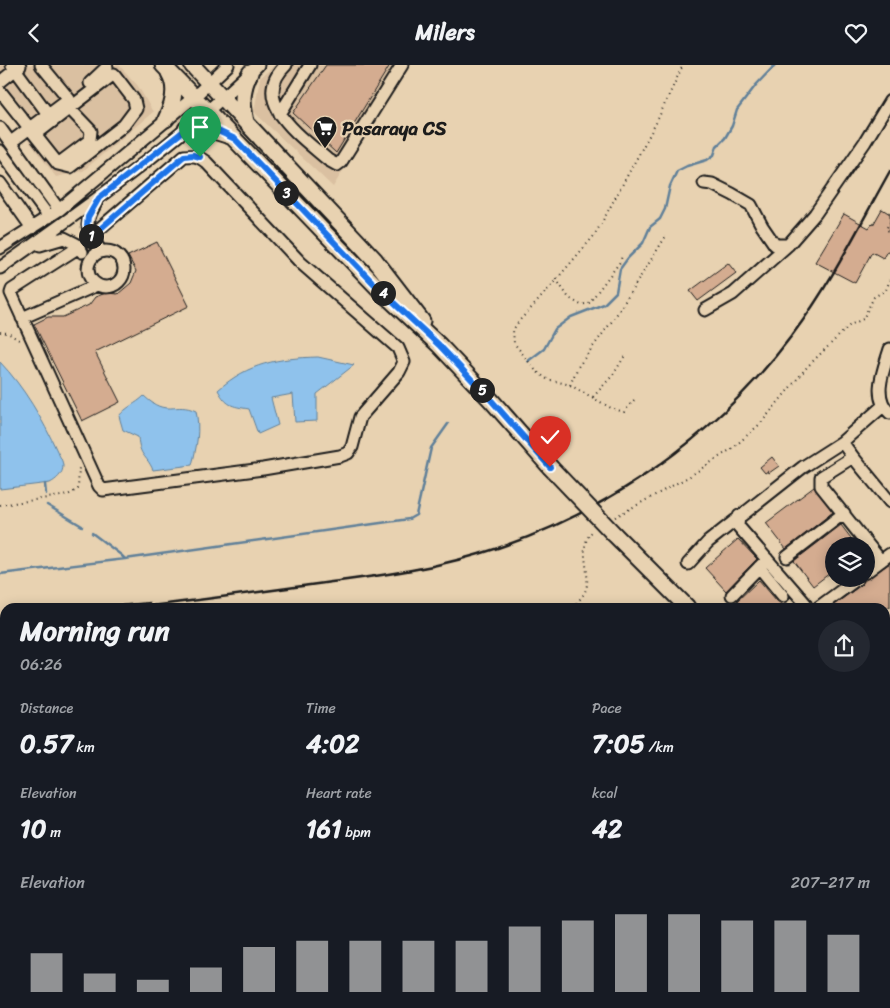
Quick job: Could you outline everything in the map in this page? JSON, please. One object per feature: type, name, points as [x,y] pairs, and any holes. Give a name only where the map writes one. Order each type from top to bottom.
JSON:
[{"type":"main road","points":[[192,65],[375,260],[439,345]]},
{"type":"main road","points":[[164,66],[382,292],[439,345],[550,467],[611,527],[683,603]]},
{"type":"main road","points":[[164,66],[172,79],[174,89],[171,109],[166,119]]},
{"type":"main road","points":[[246,122],[242,101],[243,91],[254,69]]},
{"type":"main road","points":[[186,129],[218,131],[235,139]]},
{"type":"street","points":[[41,65],[91,131],[92,136],[90,140],[58,164]]},
{"type":"street","points":[[42,239],[56,216],[77,195],[194,97],[228,65]]},
{"type":"street","points":[[286,65],[278,72],[272,84],[272,96],[280,114],[332,164],[339,164],[402,65]]},
{"type":"street","points":[[280,114],[310,65]]},
{"type":"street","points":[[0,82],[16,67],[48,114]]},
{"type":"street","points":[[0,91],[32,132],[58,164],[70,167],[124,125],[136,109],[134,100],[108,69],[32,132],[11,143]]},
{"type":"street","points":[[0,268],[80,213],[208,112],[254,69]]},
{"type":"street","points":[[705,310],[733,294],[788,245],[815,214],[865,142],[890,101]]},
{"type":"street","points":[[32,132],[48,114],[69,103]]},
{"type":"street","points":[[0,128],[46,192],[56,216]]},
{"type":"street","points":[[0,151],[39,203],[56,216]]},
{"type":"street","points":[[79,247],[12,290],[12,296],[103,490],[263,469],[348,453],[352,447],[360,417],[399,372],[404,362],[398,348],[301,263],[200,157],[193,155],[184,156],[92,236]]},
{"type":"street","points":[[0,183],[33,227]]},
{"type":"street","points":[[704,183],[712,184],[732,193],[750,205],[775,245],[788,245]]},
{"type":"street","points":[[46,192],[58,195],[77,195]]},
{"type":"street","points":[[99,198],[88,217],[87,225],[101,252]]},
{"type":"street","points":[[33,227],[39,203]]},
{"type":"street","points":[[0,248],[33,227],[56,216],[80,213]]},
{"type":"street","points":[[25,250],[64,238],[79,247],[90,261]]},
{"type":"street","points":[[107,251],[118,256],[123,266],[122,277],[114,285],[102,287],[97,285],[88,271],[90,261],[101,252],[107,251]]},
{"type":"street","points":[[22,318],[97,285]]},
{"type":"street","points":[[688,564],[708,542],[739,517],[804,467],[886,410],[880,391],[881,380],[890,349]]},
{"type":"street","points":[[842,442],[890,503]]},
{"type":"street","points":[[853,457],[821,477],[821,485],[844,513],[888,556],[875,565]]},
{"type":"street","points":[[787,557],[844,513]]},
{"type":"street","points":[[739,517],[738,526],[783,596]]},
{"type":"street","points":[[732,595],[763,563]]},
{"type":"street","points":[[763,563],[804,603]]},
{"type":"street","points":[[824,603],[846,587]]},
{"type":"path","points":[[634,401],[624,412],[611,408],[570,385],[547,379],[536,371],[514,343],[513,330],[518,321],[593,237],[656,123],[683,65]]},
{"type":"path","points":[[890,222],[886,229],[890,232]]},
{"type":"path","points":[[570,385],[578,367],[614,317],[666,236]]},
{"type":"path","points":[[556,279],[569,298],[581,305],[589,303],[620,262],[622,256]]},
{"type":"path","points":[[611,527],[733,448],[761,423],[807,367],[850,325],[863,319],[874,297],[886,290],[890,280]]},
{"type":"path","points":[[0,332],[8,333],[24,343]]},
{"type":"path","points":[[593,397],[613,375],[626,355]]},
{"type":"path","points":[[0,505],[68,495],[78,489],[79,466]]},
{"type":"path","points":[[577,603],[584,595],[587,584],[584,554],[586,543],[590,534],[596,529]]},
{"type":"shaded area","points":[[0,65],[119,65],[138,86],[153,112],[83,171],[56,177],[0,103]]},
{"type":"shaded area","name":"Pasaraya CS","points":[[275,65],[407,65],[333,187],[254,112],[260,78]]},
{"type":"water","points":[[318,357],[354,365],[317,394],[317,421],[295,422],[293,394],[271,398],[278,425],[258,434],[249,409],[230,404],[218,390],[241,374],[265,364],[290,359]]},
{"type":"water","points":[[0,362],[32,404],[62,460],[62,472],[50,483],[0,489]]},
{"type":"water","points":[[144,396],[152,403],[165,408],[189,408],[196,411],[198,425],[192,465],[153,470],[142,452],[138,437],[123,430],[119,416]]},
{"type":"building","points":[[326,65],[390,65],[336,153],[293,113]]},
{"type":"building","points":[[882,209],[890,214],[890,252],[887,251],[883,258],[872,252],[855,283],[815,262],[844,214],[869,228],[873,225]]},
{"type":"building","points":[[157,242],[189,306],[95,352],[120,402],[82,421],[34,324],[48,317],[63,317],[89,305],[95,297],[106,293],[118,294],[131,283],[136,271],[128,256]]},
{"type":"building","points":[[728,263],[736,273],[698,301],[690,291]]},
{"type":"building","points":[[772,457],[779,466],[769,473],[768,471],[765,473],[760,467]]},
{"type":"building","points":[[814,487],[833,512],[786,549],[766,523]]},
{"type":"building","points":[[841,525],[850,537],[825,537]]},
{"type":"building","points":[[825,537],[825,577],[813,586],[794,561]]},
{"type":"building","points":[[738,539],[757,559],[726,591],[705,568]]},
{"type":"building","points":[[890,563],[890,603],[836,603],[858,587],[875,587],[875,573]]},
{"type":"building","points":[[759,580],[780,603],[739,603],[737,601]]},
{"type":"waterway","points":[[528,361],[544,349],[555,329],[571,317],[604,304],[616,292],[620,269],[643,243],[650,227],[660,219],[665,209],[670,186],[677,171],[707,160],[714,155],[717,146],[725,138],[732,126],[737,110],[756,85],[775,65]]},
{"type":"waterway","points":[[0,574],[125,559],[409,519],[416,515],[431,448],[448,424]]},
{"type":"waterway","points":[[45,484],[46,494]]},
{"type":"waterway","points":[[47,505],[82,526]]},
{"type":"waterway","points":[[92,533],[125,559]]},
{"type":"railway","points":[[175,603],[364,578],[441,564],[493,550],[543,531],[591,507],[637,480],[681,449],[721,414],[759,376],[793,334],[820,295],[890,171]]},
{"type":"place","name":"Pasaraya CS","points":[[325,149]]},
{"type":"route","points":[[200,157],[193,155],[184,156],[92,236],[87,225],[88,217],[99,198],[186,129],[218,131],[235,139],[382,292],[439,345],[550,467]]}]
